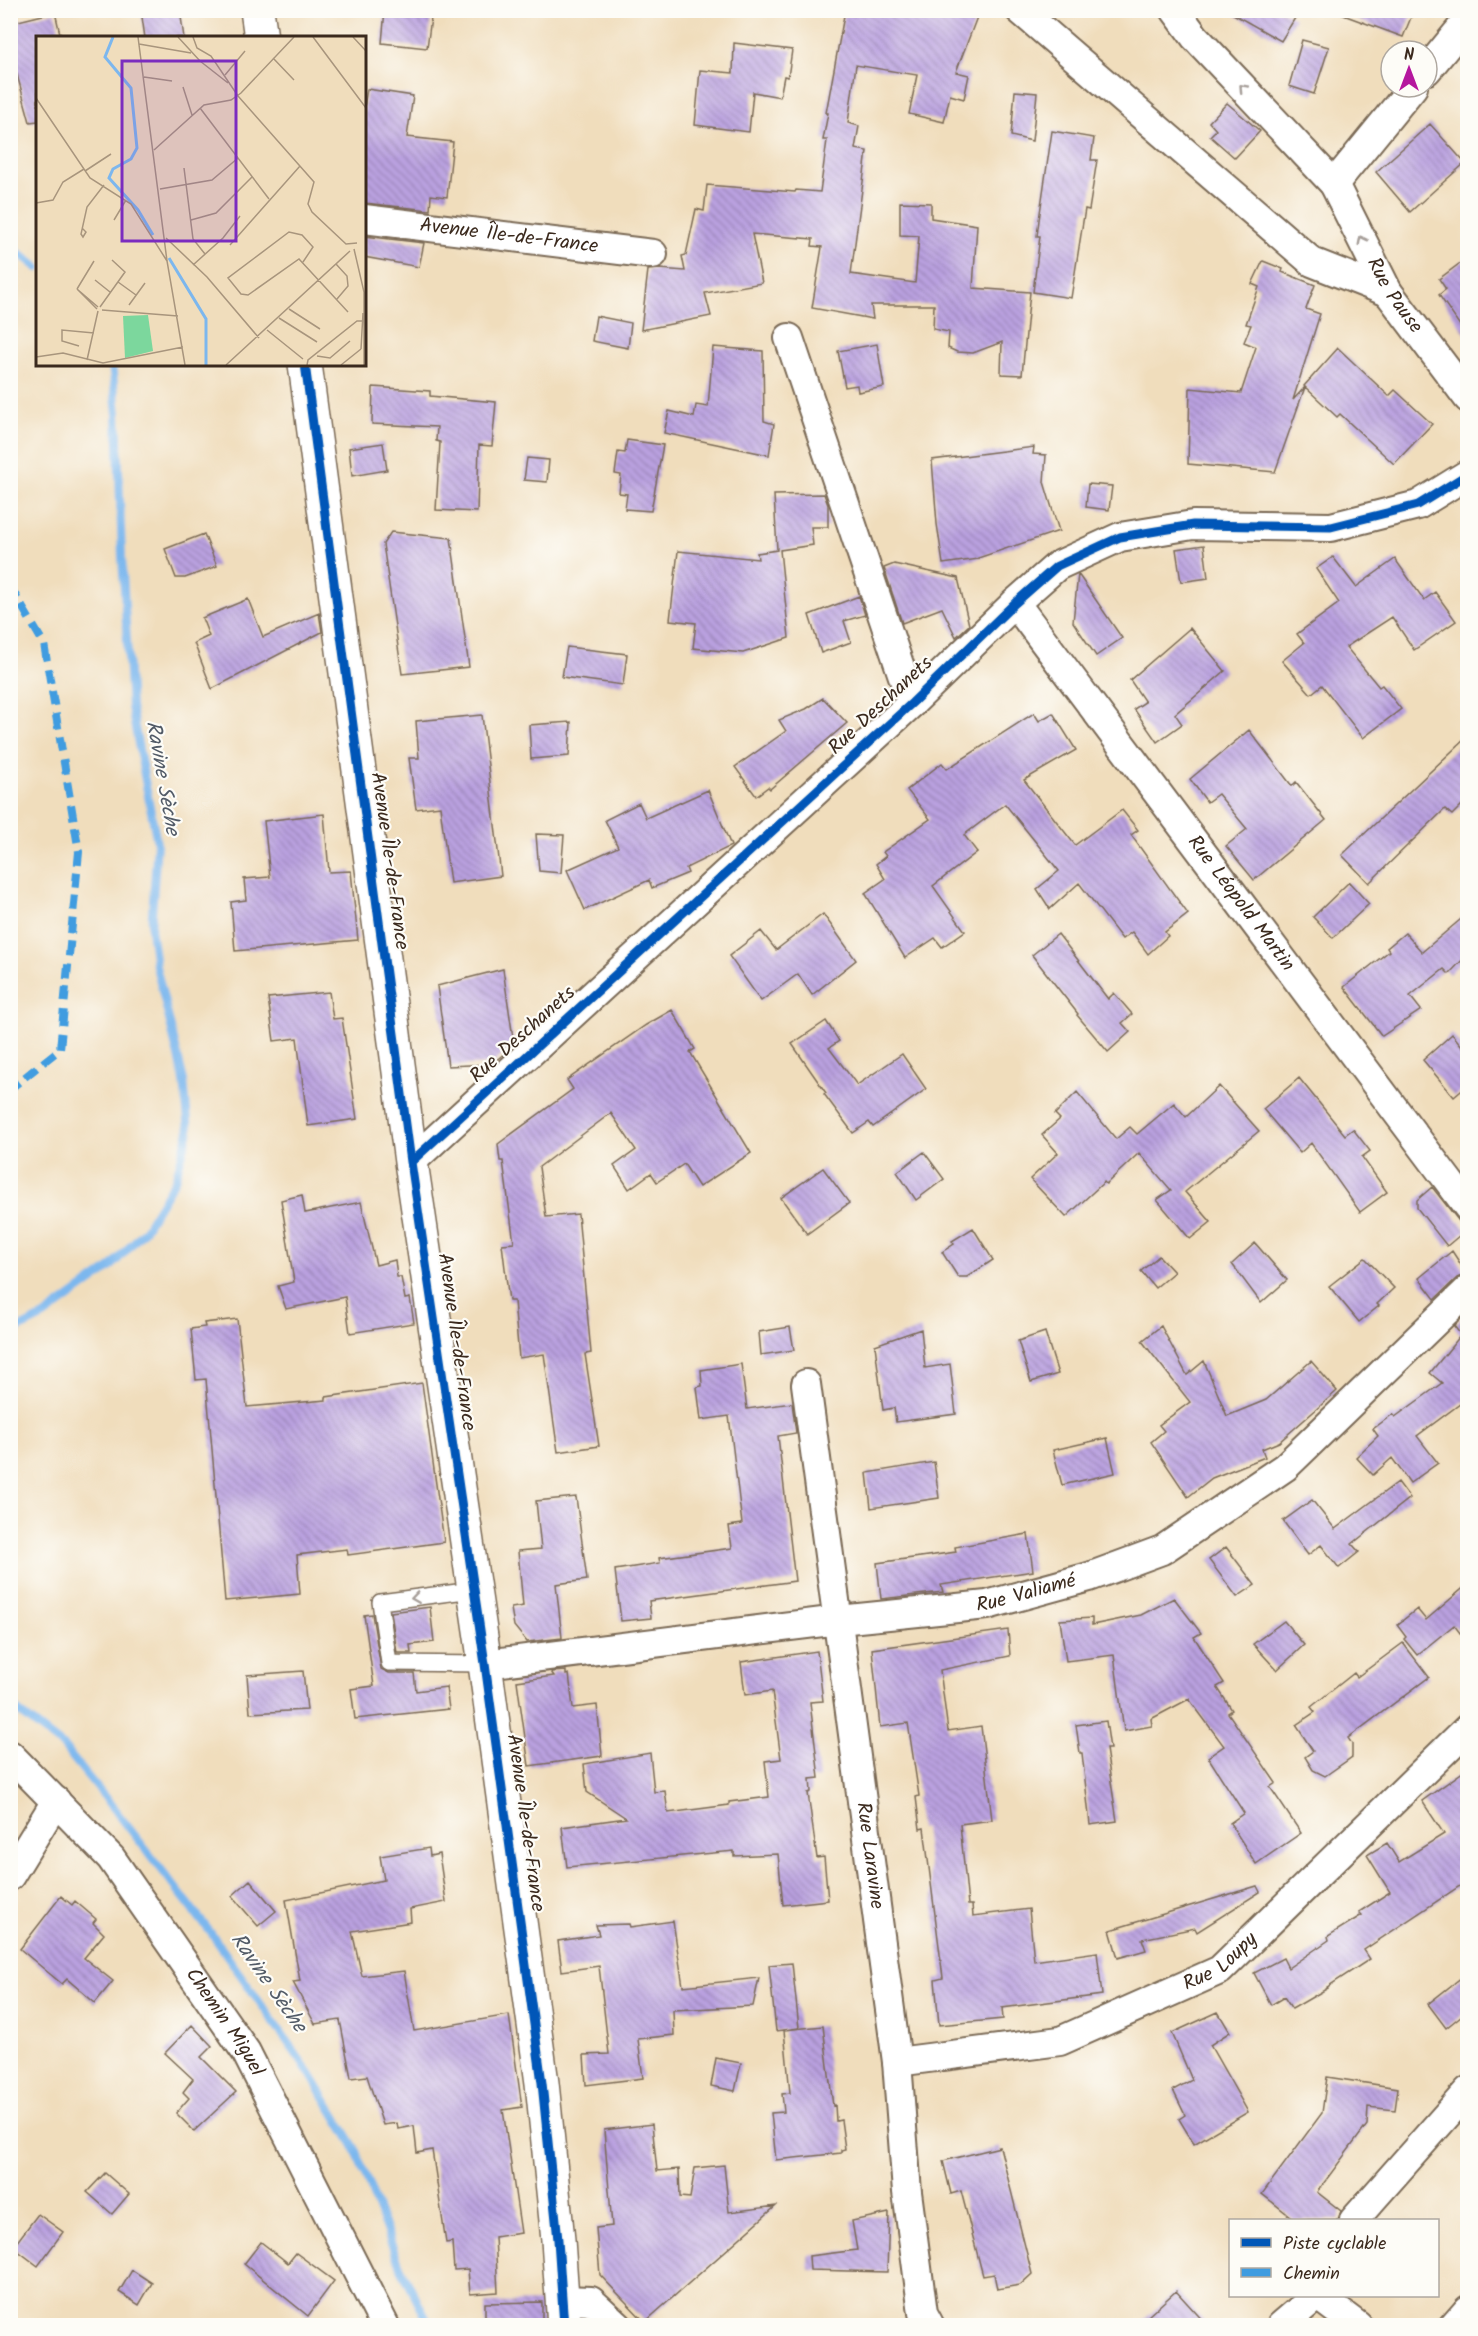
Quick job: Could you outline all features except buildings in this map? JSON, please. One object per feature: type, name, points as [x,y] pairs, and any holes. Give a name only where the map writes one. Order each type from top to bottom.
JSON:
[{"type":"street","points":[[257,10],[261,36]]},
{"type":"street","points":[[1020,10],[1312,262],[1388,292]]},
{"type":"street","name":"Rue Pause","points":[[1175,10],[1195,36],[1334,184],[1388,292],[1467,398]]},
{"type":"street","points":[[1439,55],[1467,20]]},
{"type":"street","points":[[1334,184],[1403,99]]},
{"type":"street","name":"Avenue Île-de-France","points":[[366,219],[653,254]]},
{"type":"street","name":"Rue Deschanets","points":[[789,338],[912,703]]},
{"type":"street","name":"Avenue Île-de-France","points":[[304,366],[411,1162],[485,1664],[542,2083],[564,2313]]},
{"type":"street","name":"Rue Deschanets","points":[[411,1162],[912,703],[1015,603],[1057,566],[1120,537],[1193,525],[1331,527],[1418,505],[1467,474]]},
{"type":"street","name":"Rue Léopold Martin","points":[[1015,603],[1467,1207]]},
{"type":"street","name":"Rue Valiamé","points":[[485,1664],[839,1620],[987,1605],[1089,1577],[1162,1550],[1285,1467],[1467,1290]]},
{"type":"street","name":"Rue Laravine","points":[[806,1384],[897,2062],[907,2192],[923,2313],[930,2325]]},
{"type":"street","name":"Rue Loupy","points":[[897,2062],[1059,2041],[1220,1970],[1467,1728]]},
{"type":"street","name":"Chemin Miguel","points":[[10,1755],[111,1857],[246,2052],[386,2325]]},
{"type":"street","points":[[10,1876],[56,1802]]},
{"type":"street","points":[[1355,2219],[1467,2091]]},
{"type":"street","points":[[1281,2325],[1315,2297]]},
{"type":"street","points":[[1320,2297],[1358,2325]]},
{"type":"street","points":[[564,2313],[591,2301],[618,2325]]},
{"type":"street","points":[[1455,2325],[1467,2310]]},
{"type":"lane","points":[[473,1590],[380,1602],[389,1663],[485,1664]]},
{"type":"waterway","name":"Ravine Sèche","points":[[10,246],[36,266]]},
{"type":"waterway","name":"Ravine Sèche","points":[[10,1333],[44,1316],[110,1268],[144,1231],[175,1180],[189,1131],[184,1081],[156,966],[151,929],[157,843],[131,707],[122,557],[117,414],[112,366]]},
{"type":"waterway","name":"Ravine Sèche","points":[[10,1705],[63,1746],[108,1801],[211,1933],[310,2074],[354,2146],[400,2266],[430,2326]]},
{"type":"marked path","points":[[10,586],[44,644],[79,852],[60,1049],[10,1089]]},
{"type":"cycle path","points":[[305,366],[411,1162],[485,1664],[542,2083],[564,2326]]},
{"type":"cycle path","points":[[411,1162],[912,703],[1015,603],[1057,566],[1120,537],[1193,525],[1331,527],[1418,505],[1468,474]]}]
